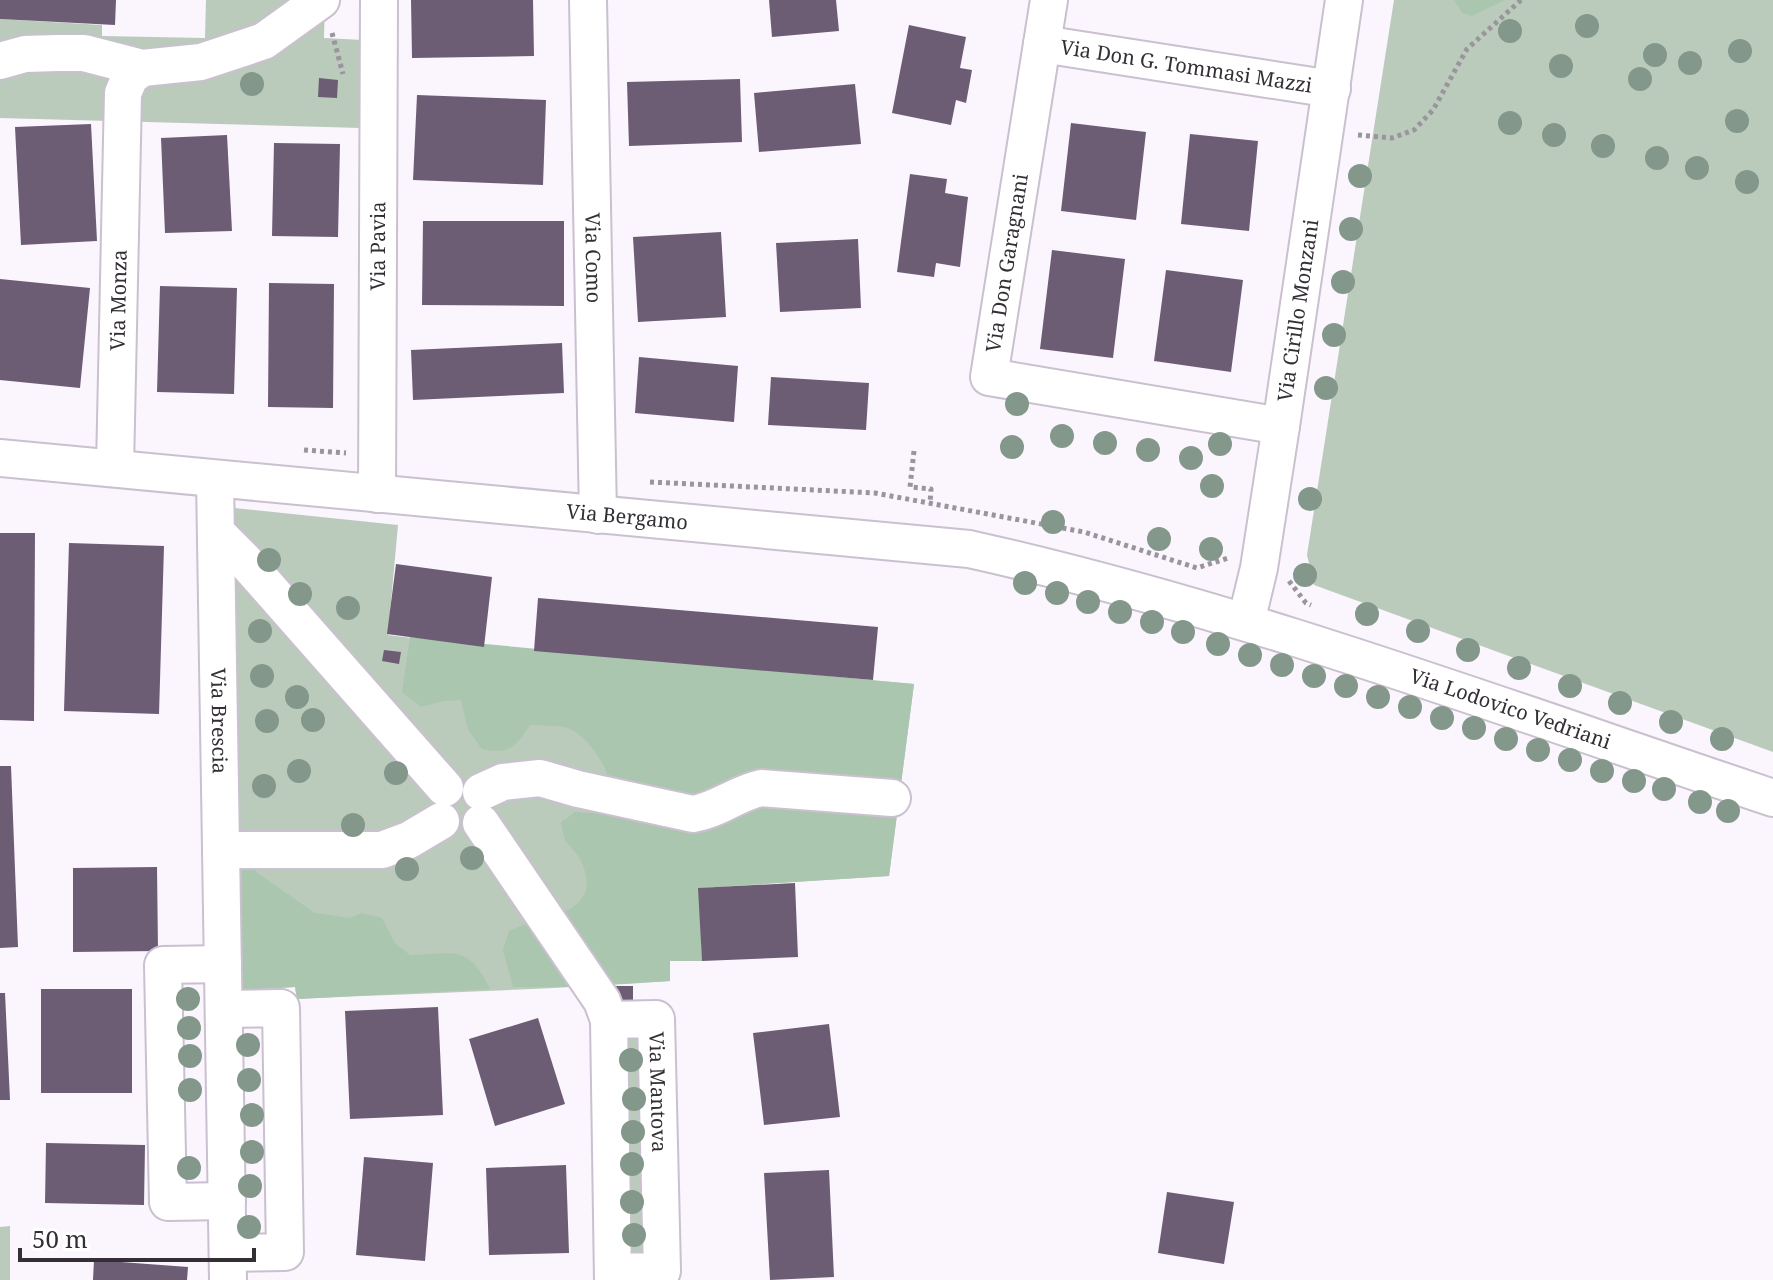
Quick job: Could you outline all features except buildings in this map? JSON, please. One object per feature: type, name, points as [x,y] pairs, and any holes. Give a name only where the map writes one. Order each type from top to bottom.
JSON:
[{"type":"street","points":[[0,61],[25,54],[84,53],[142,68],[201,62],[264,41],[321,0]]},
{"type":"street","name":"Via Pavia","points":[[377,494],[379,0]]},
{"type":"street","name":"Via Como","points":[[588,0],[598,515]]},
{"type":"street","name":"Via Don Garagnani","points":[[1049,0],[989,377],[1281,426]]},
{"type":"street","name":"Via Cirillo Monzani","points":[[1246,622],[1259,568],[1344,0]]},
{"type":"street","name":"Via Don G. Tommasi Mazzi","points":[[1042,44],[1332,89]]},
{"type":"street","name":"Via Monza","points":[[115,468],[123,93],[130,77],[142,68]]},
{"type":"street","name":"Via Bergamo","points":[[0,458],[969,549],[1068,571],[1246,622]]},
{"type":"street","name":"Via Brescia","points":[[215,479],[228,1267],[285,1252],[281,1008],[224,1009]]},
{"type":"street","points":[[216,532],[244,560],[443,804]]},
{"type":"street","name":"Via Lodovico Vedriani","points":[[1246,622],[1773,798]]},
{"type":"street","points":[[481,808],[503,782],[540,778],[693,814],[709,812],[746,791],[761,788],[892,798]]},
{"type":"street","points":[[221,850],[382,850],[409,840],[462,781],[477,787],[481,808],[602,1001],[609,1020]]},
{"type":"street","points":[[223,964],[163,965],[163,981],[168,1202],[227,1201]]},
{"type":"street","name":"Via Mantova","points":[[656,1019],[662,1271],[613,1276],[609,1020],[656,1019]]},
{"type":"path","points":[[1325,132],[1392,138],[1414,130],[1433,110],[1467,49],[1521,0]]},
{"type":"path","points":[[914,451],[910,487],[931,489],[930,504]]},
{"type":"green space","points":[[206,0],[325,0],[324,38],[363,40],[361,128],[0,118],[0,19],[102,25],[102,36],[205,38]]},
{"type":"green space","points":[[1394,0],[1773,0],[1773,752],[1314,585],[1307,555]]},
{"type":"green space","points":[[1454,0],[1505,0],[1472,16],[1462,13]]},
{"type":"green space","points":[[215,506],[398,525],[388,635],[484,647],[914,684],[889,876],[698,888],[702,961],[670,961],[670,981],[297,999],[295,987],[224,991]]},
{"type":"green space","points":[[410,637],[914,684],[889,876],[699,888],[702,961],[670,961],[670,981],[513,987],[503,950],[509,931],[567,911],[585,893],[586,879],[581,861],[565,839],[561,822],[575,812],[590,813],[607,794],[608,777],[591,747],[568,728],[530,725],[511,748],[491,751],[482,749],[468,730],[461,700],[421,707],[402,692]]},
{"type":"green space","points":[[221,850],[254,850],[256,872],[315,913],[350,918],[362,913],[382,918],[395,943],[410,955],[449,953],[467,958],[490,989],[297,999],[295,987],[224,991]]},
{"type":"green space","points":[[656,1019],[662,1271],[613,1272],[609,1020]]},
{"type":"green space","points":[[10,1226],[10,1280],[0,1280],[0,1227]]}]
